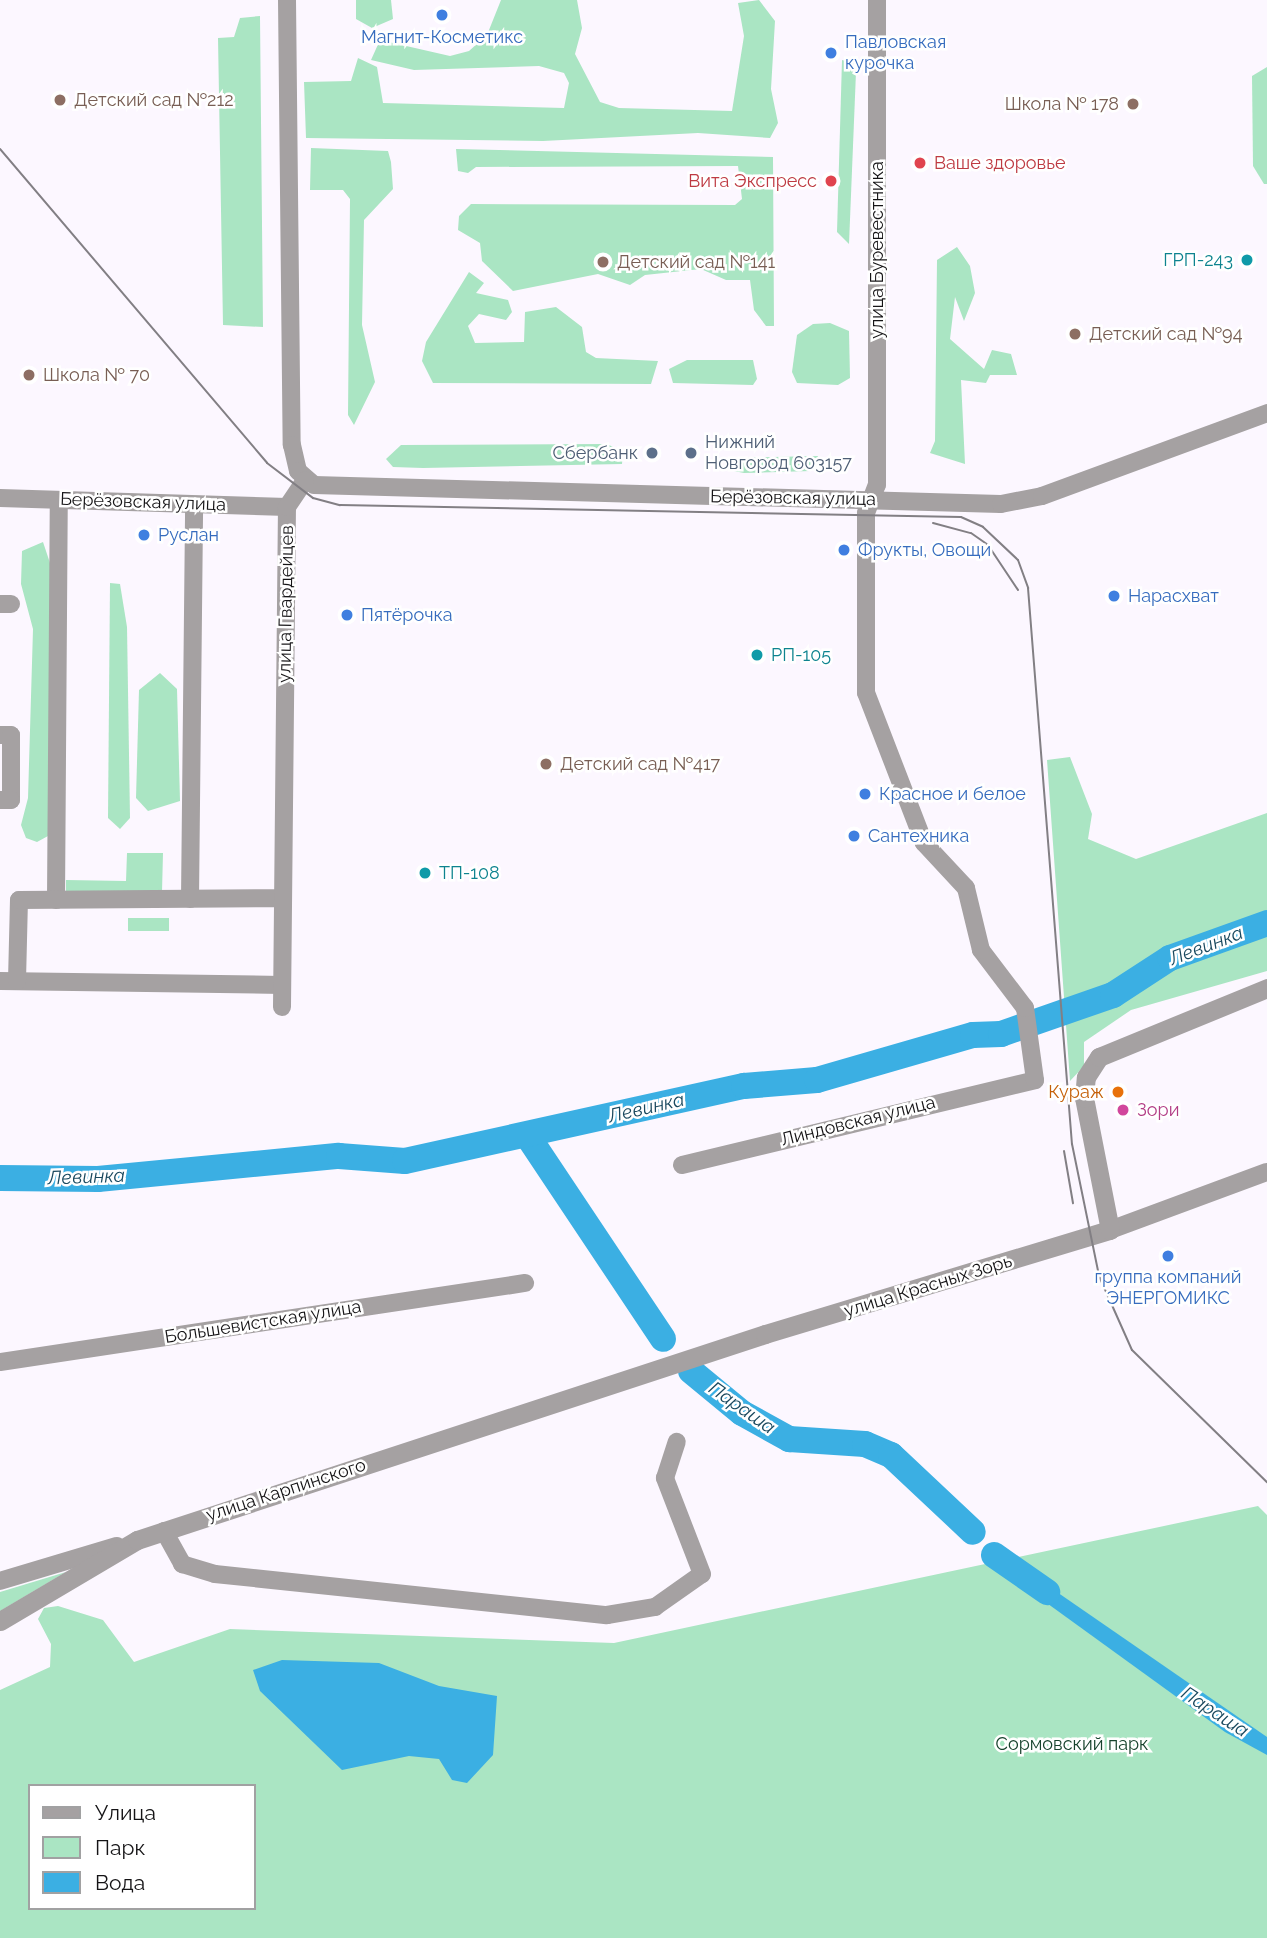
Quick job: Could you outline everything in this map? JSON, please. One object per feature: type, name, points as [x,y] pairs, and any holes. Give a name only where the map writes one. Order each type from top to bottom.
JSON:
[{"type":"street","points":[[287,0],[292,445],[306,480]]},
{"type":"street","name":"улица Буревестника","points":[[877,0],[877,485],[866,513],[866,693],[923,843],[966,888],[981,950],[1025,1008],[1035,1080]]},
{"type":"street","name":"Берёзовская улица","points":[[306,480],[337,490],[871,499],[1001,504],[1042,496],[1267,413]]},
{"type":"street","name":"улица Гвардейцев","points":[[282,1007],[287,507],[306,480]]},
{"type":"street","name":"Берёзовская улица","points":[[0,498],[59,503],[287,507]]},
{"type":"street","points":[[56,900],[59,503]]},
{"type":"street","points":[[190,899],[194,505]]},
{"type":"street","points":[[0,735],[11,735],[11,800],[0,800]]},
{"type":"street","points":[[282,985],[8,981],[19,900],[283,898]]},
{"type":"street","points":[[1110,1230],[1086,1124],[1086,1077],[1103,1054],[1267,988]]},
{"type":"street","name":"Линдовская улица","points":[[682,1164],[1035,1080]]},
{"type":"street","name":"улица Красных Зорь","points":[[587,1392],[1110,1230],[1267,1172]]},
{"type":"street","name":"Большевистская улица","points":[[0,1362],[525,1283]]},
{"type":"street","name":"улица Карпинского","points":[[0,1621],[137,1540],[587,1392]]},
{"type":"street","points":[[164,1531],[182,1564],[215,1574],[607,1615],[655,1607],[702,1574],[665,1478],[677,1443]]},
{"type":"street","points":[[0,1581],[137,1540]]},
{"type":"green space","points":[[356,0],[391,0],[393,19],[372,28],[356,19]]},
{"type":"green space","points":[[501,0],[577,0],[582,28],[575,54],[600,102],[619,108],[732,111],[744,36],[738,3],[759,0],[775,21],[771,89],[778,123],[770,138],[698,133],[543,141],[306,138],[304,82],[351,81],[358,58],[377,67],[383,103],[564,108],[569,83],[564,73],[539,66],[414,70],[371,60],[380,40],[450,56],[469,51],[487,35]]},
{"type":"green space","points":[[260,16],[263,327],[223,325],[218,38],[234,37],[240,18]]},
{"type":"green space","points":[[842,60],[853,63],[856,72],[849,244],[837,232]]},
{"type":"green space","points":[[1267,67],[1267,184],[1264,184],[1253,166],[1252,76]]},
{"type":"green space","points":[[311,148],[388,151],[391,162],[393,189],[364,220],[362,325],[375,382],[354,425],[348,415],[350,199],[343,190],[310,190]]},
{"type":"green space","points":[[456,149],[773,157],[774,326],[766,326],[754,310],[750,280],[726,280],[701,269],[645,275],[630,285],[598,274],[513,291],[482,261],[480,243],[458,230],[459,216],[471,204],[735,205],[742,199],[738,166],[476,167],[468,173],[458,171]]},
{"type":"green space","points":[[957,247],[970,266],[975,293],[964,321],[955,297],[950,339],[984,369],[992,350],[1011,354],[1017,375],[990,375],[986,383],[961,380],[965,464],[930,453],[935,441],[937,260]]},
{"type":"green space","points":[[469,272],[484,283],[476,293],[508,300],[512,312],[506,320],[479,314],[468,326],[475,343],[524,342],[525,312],[556,307],[582,327],[586,352],[596,358],[658,361],[651,384],[433,383],[422,361],[426,342]]},
{"type":"green space","points":[[830,323],[849,331],[850,378],[838,385],[797,383],[792,372],[797,335],[813,324]]},
{"type":"green space","points":[[687,360],[753,360],[757,379],[753,385],[673,383],[669,369]]},
{"type":"green space","points":[[607,444],[623,452],[622,464],[423,468],[393,467],[386,459],[401,445]]},
{"type":"green space","points":[[818,456],[811,471],[744,473],[734,471],[732,458]]},
{"type":"green space","points":[[43,542],[51,566],[48,836],[37,842],[26,838],[21,825],[28,798],[33,629],[21,584],[22,551]]},
{"type":"green space","points":[[110,583],[120,584],[127,627],[130,818],[120,829],[108,818]]},
{"type":"green space","points":[[160,673],[177,689],[180,801],[148,811],[136,798],[139,690]]},
{"type":"green space","points":[[1070,757],[1092,814],[1088,839],[1136,859],[1267,813],[1267,971],[1131,1010],[1084,1042],[1084,1066],[1070,1081],[1047,760]]},
{"type":"green space","points":[[127,853],[163,853],[162,892],[66,892],[66,880],[126,881]]},
{"type":"green space","points":[[128,918],[169,918],[169,931],[128,931]]},
{"type":"green space","name":"Сормовский парк","points":[[1258,1506],[1267,1515],[1267,1938],[0,1938],[0,1690],[50,1667],[51,1644],[38,1619],[44,1608],[58,1606],[103,1620],[134,1662],[230,1629],[614,1643]]},
{"type":"green space","points":[[66,1572],[0,1611],[0,1592]]},
{"type":"water","points":[[1025,1570],[1267,1737],[1267,1755],[1225,1732],[1008,1575]]},
{"type":"water","points":[[282,1660],[379,1663],[439,1686],[497,1696],[493,1755],[467,1783],[452,1780],[439,1759],[409,1756],[342,1770],[260,1691],[253,1670]]},
{"type":"waterway","name":"Левинка","points":[[0,1178],[98,1179],[339,1156],[405,1161],[744,1086],[817,1080],[973,1035],[1001,1034],[1113,995],[1170,958],[1267,923]]},
{"type":"waterway","name":"Параша","points":[[527,1135],[663,1339]]},
{"type":"waterway","name":"Параша","points":[[691,1371],[742,1413],[789,1439],[865,1444],[891,1455],[973,1532]]},
{"type":"waterway","name":"Параша","points":[[994,1555],[1047,1592]]},
{"type":"tram line","points":[[0,149],[267,463],[313,498],[340,505],[961,517],[983,527],[1018,560],[1028,588],[1072,1144],[1099,1276],[1132,1350],[1267,1482]]},
{"type":"tram line","points":[[933,523],[971,533],[988,545],[1018,590]]},
{"type":"tram line","points":[[1064,1151],[1073,1203]]},
{"type":"place","name":"Магнит-Косметикс","points":[[442,15]]},
{"type":"place","name":"Павловская курочка","points":[[831,53]]},
{"type":"place","name":"Детский сад №212","points":[[60,100]]},
{"type":"place","name":"Школа № 178","points":[[1133,104]]},
{"type":"place","name":"Ваше здоровье","points":[[920,163]]},
{"type":"place","name":"Вита Экспресс","points":[[831,181]]},
{"type":"place","name":"ГРП-243","points":[[1247,260]]},
{"type":"place","name":"Детский сад №141","points":[[603,262]]},
{"type":"place","name":"Детский сад №94","points":[[1075,334]]},
{"type":"place","name":"Школа № 70","points":[[29,375]]},
{"type":"place","name":"Сбербанк","points":[[652,453]]},
{"type":"place","name":"Нижний Новгород 603157","points":[[691,453]]},
{"type":"place","name":"Руслан","points":[[144,535]]},
{"type":"place","name":"Фрукты, Овощи","points":[[844,550]]},
{"type":"place","name":"Нарасхват","points":[[1114,596]]},
{"type":"place","name":"Пятёрочка","points":[[347,615]]},
{"type":"place","name":"РП-105","points":[[757,655]]},
{"type":"place","name":"Детский сад №417","points":[[546,764]]},
{"type":"place","name":"Красное и белое","points":[[865,794]]},
{"type":"place","name":"Сантехника","points":[[854,836]]},
{"type":"place","name":"ТП-108","points":[[425,873]]},
{"type":"place","name":"Кураж","points":[[1118,1092]]},
{"type":"place","name":"Зори","points":[[1123,1110]]},
{"type":"place","name":"группа компаний ЭНЕРГОМИКС","points":[[1168,1256]]}]
